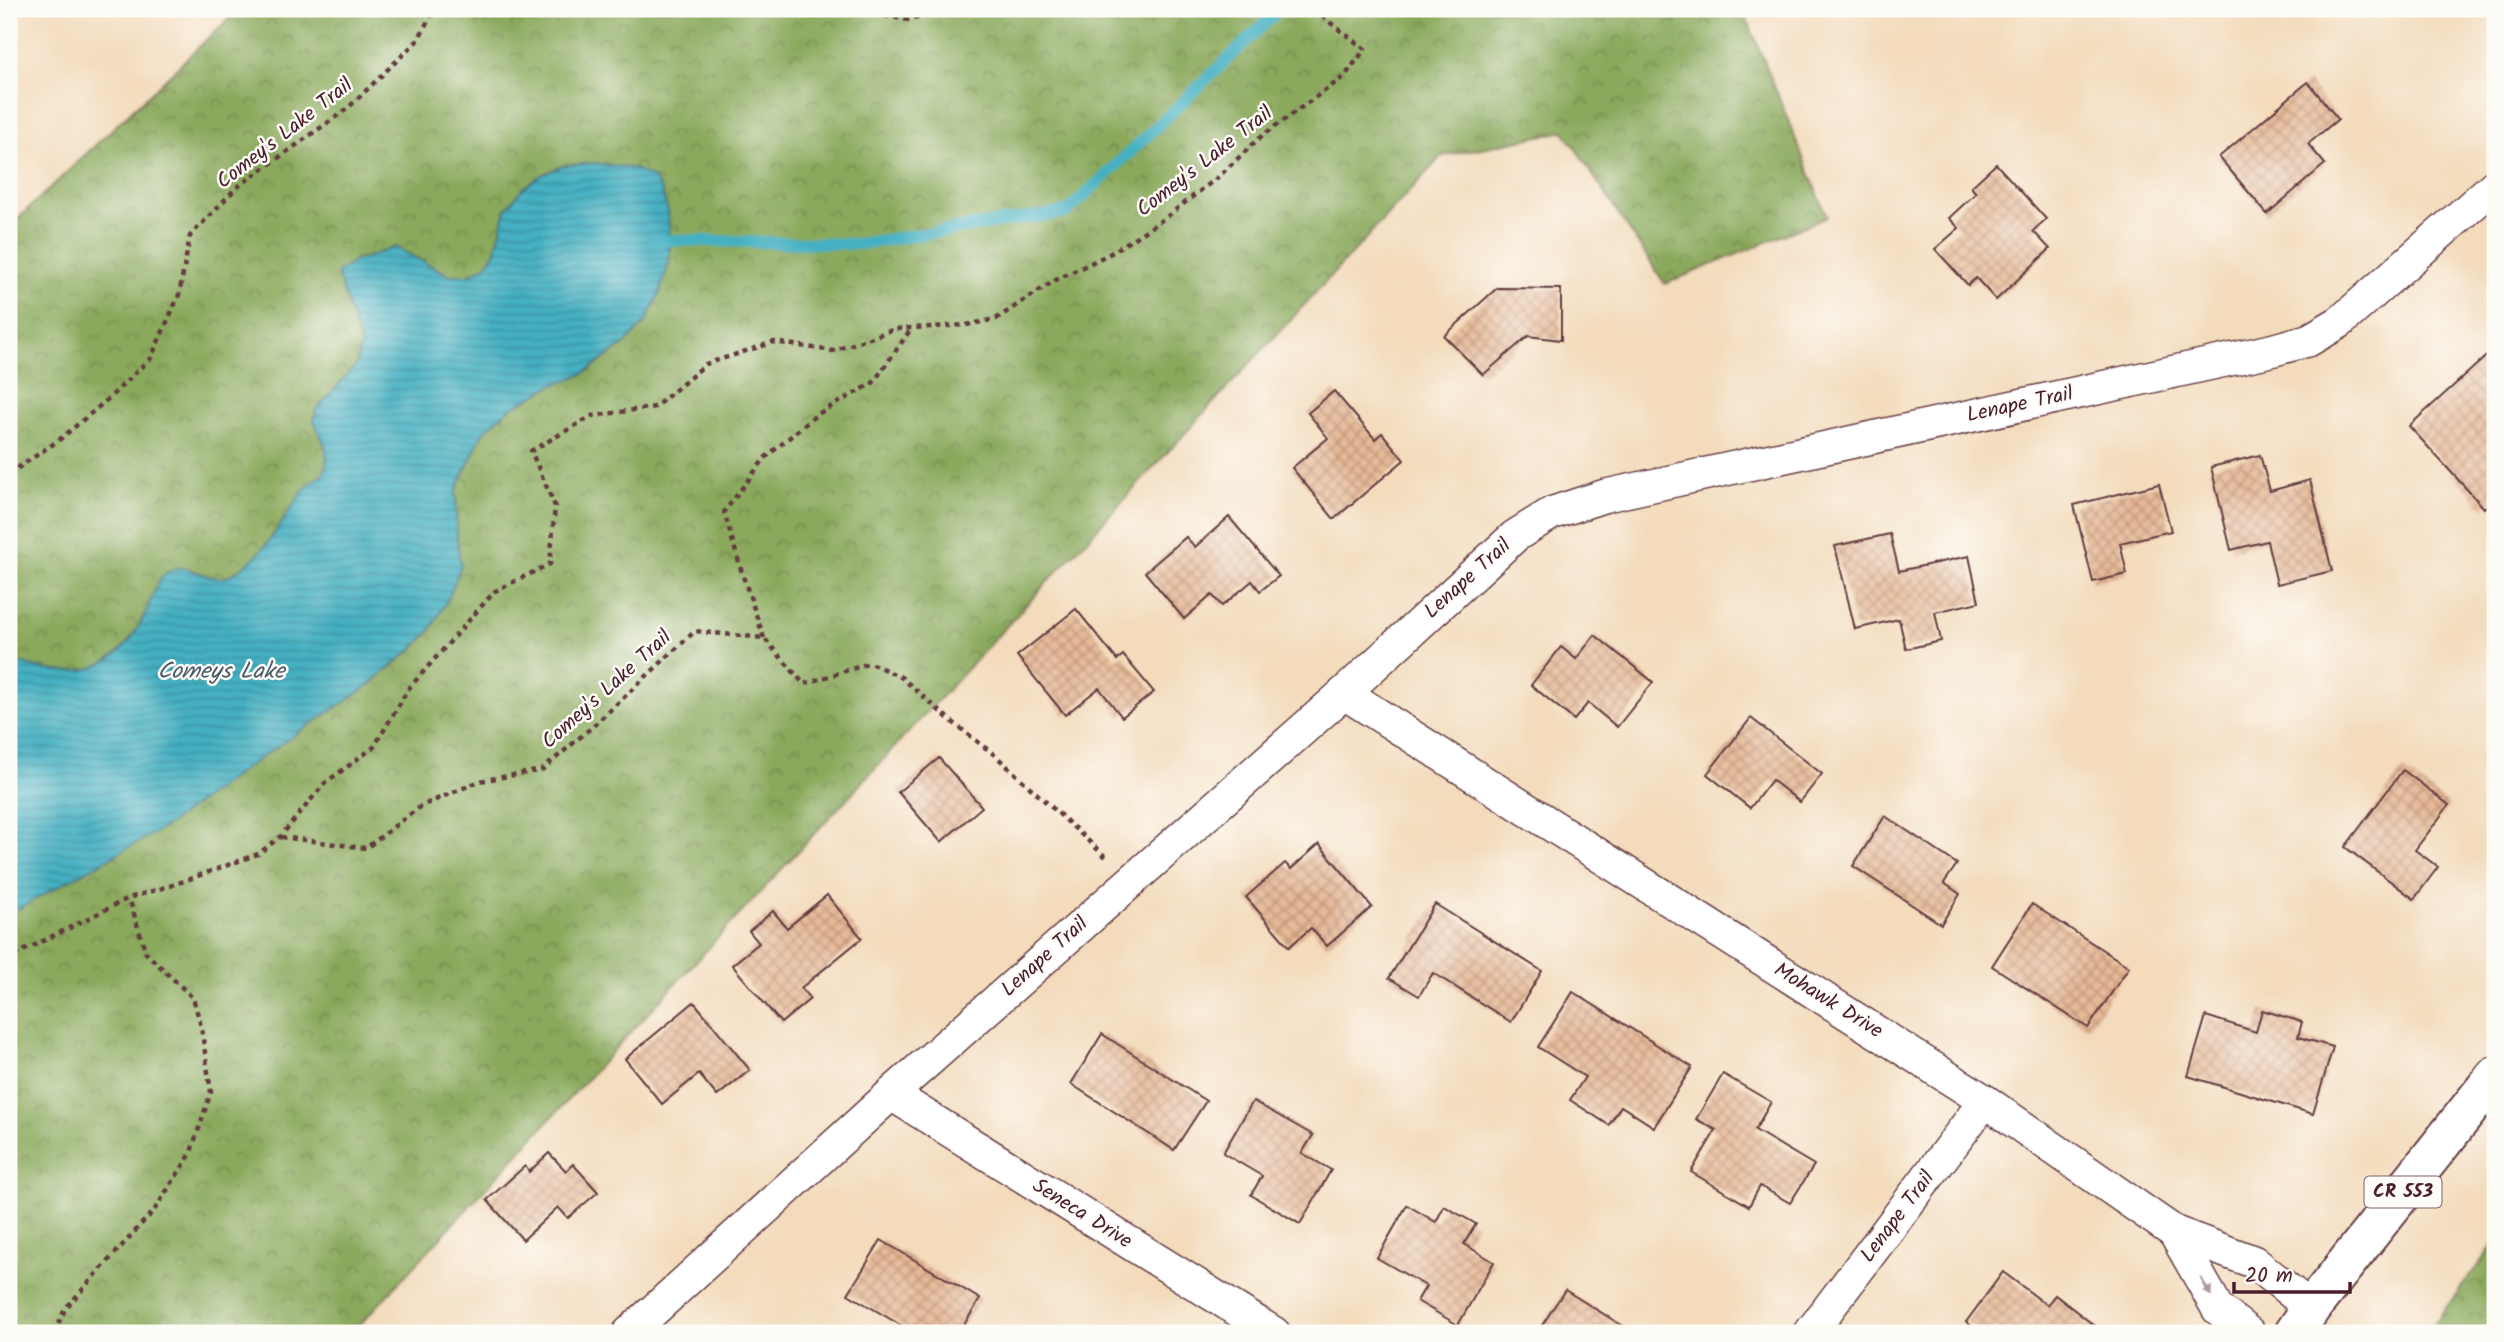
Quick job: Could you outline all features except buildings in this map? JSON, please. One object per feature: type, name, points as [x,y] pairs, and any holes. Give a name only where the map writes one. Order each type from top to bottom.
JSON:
[{"type":"main road","name":"CR 553","points":[[2303,1321],[2495,1076]]},
{"type":"street","name":"Lenape Trail","points":[[629,1333],[891,1094],[1343,693],[1515,536],[1552,513],[1604,496],[2309,340],[2340,323],[2495,185]]},
{"type":"street","name":"Mohawk Drive","points":[[1343,693],[1985,1101],[2174,1232],[2254,1262],[2303,1321]]},
{"type":"street","name":"Seneca Drive","points":[[891,1094],[1274,1333]]},
{"type":"street","name":"Lenape Trail","points":[[1810,1333],[1985,1101]]},
{"type":"street","points":[[2174,1232],[2218,1309],[2249,1333]]},
{"type":"path","name":"Comey's Lake Trail","points":[[9,474],[60,440],[151,358],[179,295],[190,236],[236,188],[294,149],[357,100],[418,40],[434,9]]},
{"type":"path","points":[[845,9],[909,20],[955,9]]},
{"type":"path","name":"Comey's Lake Trail","points":[[9,983],[11,957],[129,898],[258,854],[280,837],[325,783],[374,747],[409,688],[495,591],[550,565],[555,506],[531,451],[592,415],[655,407],[706,364],[774,342],[833,351],[895,329],[965,325],[996,319],[1054,281],[1111,253],[1165,218],[1218,177],[1263,135],[1345,76],[1365,50],[1312,9]]},
{"type":"path","points":[[912,328],[873,383],[816,415],[765,458],[724,512],[764,638],[804,684],[870,663],[901,677],[996,756],[1111,862]]},
{"type":"path","name":"Comey's Lake Trail","points":[[280,837],[366,848],[421,806],[481,781],[542,770],[593,727],[695,631],[764,638]]},
{"type":"path","points":[[54,1333],[65,1309],[162,1198],[190,1155],[211,1092],[201,1026],[193,998],[146,953],[129,898]]},
{"type":"green space","points":[[239,9],[1743,9],[1827,217],[1665,284],[1564,131],[1442,156],[352,1333],[9,1333],[9,227]]},
{"type":"green space","points":[[2495,1243],[2495,1333],[2427,1333]]},
{"type":"water","name":"Comeys Lake","points":[[595,163],[635,169],[653,178],[661,189],[668,211],[670,240],[669,262],[660,293],[645,323],[625,344],[583,374],[551,386],[509,409],[483,432],[456,491],[457,541],[461,565],[449,597],[430,631],[367,687],[257,760],[167,826],[9,914],[9,659],[53,671],[92,668],[123,648],[137,630],[158,582],[169,571],[183,568],[212,577],[226,577],[252,560],[266,545],[303,491],[324,474],[327,459],[325,446],[314,421],[316,410],[356,365],[361,345],[337,273],[353,262],[395,247],[449,275],[468,275],[484,267],[495,253],[506,209],[522,189],[541,175],[562,166]]},
{"type":"waterway","points":[[655,240],[859,244],[1067,212],[1280,9]]}]
